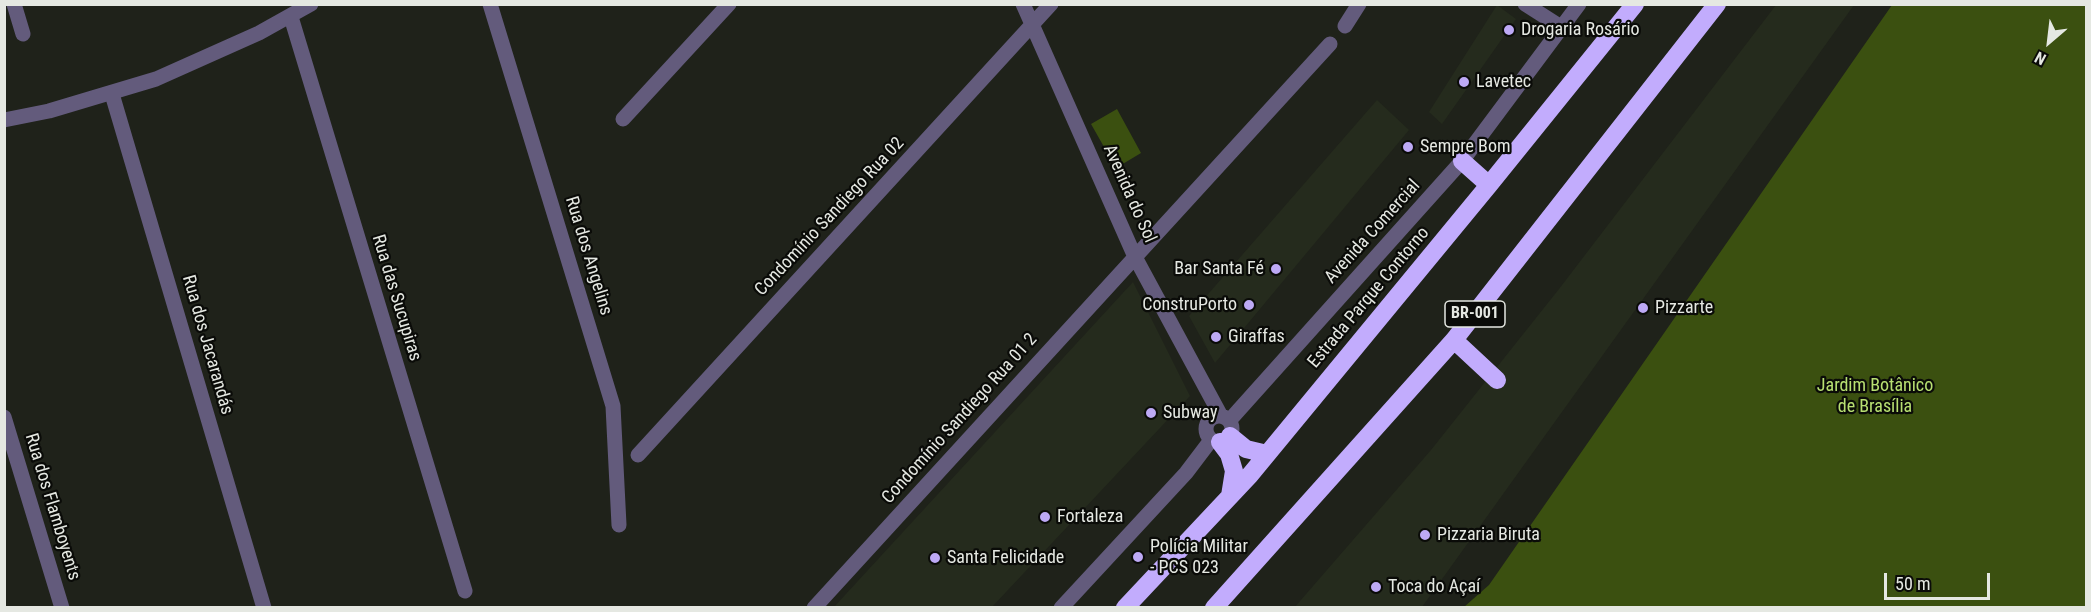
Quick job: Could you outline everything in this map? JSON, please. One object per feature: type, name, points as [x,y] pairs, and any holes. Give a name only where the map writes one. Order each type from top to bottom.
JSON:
[{"type":"highway","name":"Estrada Parque Contorno","points":[[1125,608],[1267,454],[1635,4]]},
{"type":"highway","name":"BR-001","points":[[1214,608],[1454,340],[1716,5]]},
{"type":"highway","points":[[1462,161],[1489,185]]},
{"type":"highway","points":[[1454,340],[1497,380]]},
{"type":"highway","points":[[1220,429],[1252,452],[1267,454]]},
{"type":"highway","points":[[1220,429],[1234,471],[1230,496]]},
{"type":"street","points":[[14,4],[23,34]]},
{"type":"street","points":[[4,120],[112,94],[204,59],[311,4]]},
{"type":"street","points":[[623,119],[729,4]]},
{"type":"street","name":"Avenida do Sol","points":[[1023,4],[1135,257],[1209,395],[1220,429]]},
{"type":"street","name":"Condomínio Sandiego Rua 02","points":[[638,455],[1051,4]]},
{"type":"street","points":[[1345,26],[1359,4]]},
{"type":"street","points":[[1525,4],[1561,27]]},
{"type":"street","name":"Avenida Comercial","points":[[1060,608],[1186,473],[1220,429],[1462,161],[1579,4]]},
{"type":"street","name":"Rua dos Angelins","points":[[490,5],[613,406],[619,525]]},
{"type":"street","name":"Rua das Sucupiras","points":[[291,16],[465,591]]},
{"type":"street","name":"Condomínio Sandiego Rua 01 2","points":[[814,608],[1330,44]]},
{"type":"street","name":"Rua dos Jacarandás","points":[[112,94],[264,608]]},
{"type":"street","name":"Rua dos Flamboyents","points":[[4,417],[62,608]]},
{"type":"shaded area","points":[[1497,5],[1516,19],[1442,124],[1429,112]]},
{"type":"shaded area","points":[[1776,5],[1854,5],[1422,607],[1294,608],[1431,450],[1559,289]]},
{"type":"shaded area","points":[[1377,100],[1409,130],[1215,363],[1189,316]]},
{"type":"shaded area","points":[[1133,282],[1190,396],[992,607],[834,607]]},
{"type":"green space","name":"Jardim Botânico de Brasília","points":[[1892,5],[2086,5],[2086,607],[1464,607],[1489,585]]},
{"type":"green space","points":[[1117,109],[1141,153],[1116,168],[1091,124]]},
{"type":"place","name":"Drogaria Rosário","points":[[1509,30]]},
{"type":"place","name":"Lavetec","points":[[1464,82]]},
{"type":"place","name":"Sempre Bom","points":[[1408,147]]},
{"type":"place","name":"Bar Santa Fé","points":[[1276,269]]},
{"type":"place","name":"ConstruPorto","points":[[1249,305]]},
{"type":"place","name":"Pizzarte","points":[[1643,308]]},
{"type":"place","name":"Giraffas","points":[[1216,337]]},
{"type":"place","name":"Subway","points":[[1151,413]]},
{"type":"place","name":"Fortaleza","points":[[1045,517]]},
{"type":"place","name":"Pizzaria Biruta","points":[[1425,535]]},
{"type":"place","name":"Polícia Militar - PCS 023","points":[[1138,557]]},
{"type":"place","name":"Santa Felicidade","points":[[935,558]]},
{"type":"place","name":"Toca do Açaí","points":[[1376,587]]}]
